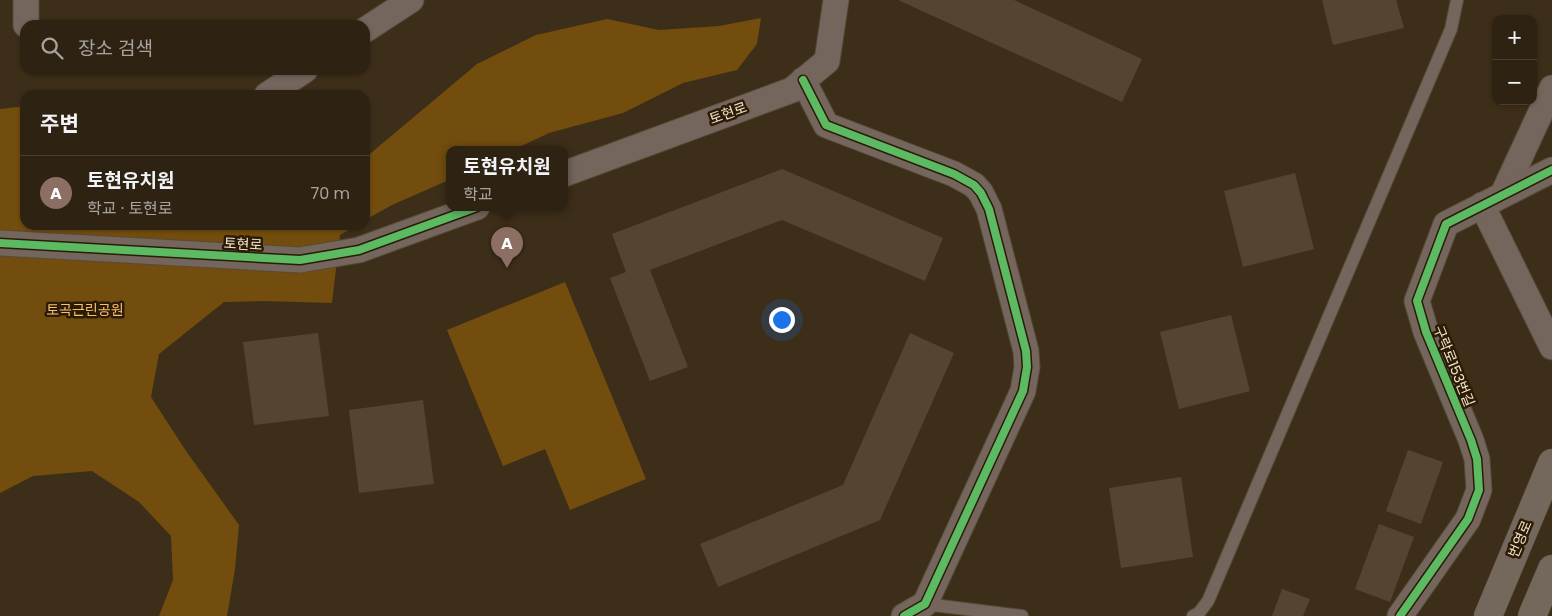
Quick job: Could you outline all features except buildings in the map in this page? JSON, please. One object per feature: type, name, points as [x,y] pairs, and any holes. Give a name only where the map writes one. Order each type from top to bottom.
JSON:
[{"type":"highway","name":"번영로","points":[[1488,616],[1552,463]]},
{"type":"highway","points":[[1532,616],[1552,569]]},
{"type":"street","points":[[26,0],[26,20]]},
{"type":"street","points":[[370,27],[411,0]]},
{"type":"street","name":"토현로","points":[[568,173],[792,90],[827,61],[836,0]]},
{"type":"street","points":[[275,90],[297,75]]},
{"type":"street","points":[[804,80],[826,125],[954,174],[974,185],[981,193],[989,209],[1026,351],[1027,367],[1023,391],[915,610]]},
{"type":"street","points":[[1552,88],[1493,200],[1552,347]]},
{"type":"street","name":"구락로153번길","points":[[1400,616],[1468,519],[1479,490],[1477,459],[1471,440],[1426,332],[1417,301],[1446,224],[1552,170]]},
{"type":"street","name":"토현로","points":[[0,243],[300,260],[359,250],[466,211]]},
{"type":"lane","points":[[1193,616],[1199,613],[1208,601],[1451,29],[1457,0]]},
{"type":"lane","points":[[915,610],[1022,616]]},
{"type":"green space","points":[[761,18],[757,44],[737,70],[683,83],[623,113],[549,133],[521,146],[446,146],[446,181],[392,205],[370,217],[370,154],[477,64],[536,35],[607,19],[659,30],[719,26]]},
{"type":"green space","name":"토곡근린공원","points":[[20,107],[20,230],[348,230],[340,235],[332,303],[224,302],[159,354],[151,397],[186,451],[239,525],[235,569],[227,616],[159,616],[173,580],[171,536],[139,502],[92,471],[33,476],[0,493],[0,109]]},
{"type":"green space","points":[[565,282],[646,479],[570,510],[545,449],[503,466],[447,330]]},
{"type":"cycle path","points":[[803,80],[826,125],[954,174],[974,185],[981,193],[989,209],[1026,351],[1027,367],[1023,391],[925,604],[904,616]]},
{"type":"cycle path","points":[[1400,616],[1468,519],[1479,490],[1477,459],[1471,440],[1426,332],[1417,301],[1446,224],[1552,170]]},
{"type":"cycle path","points":[[0,243],[300,260],[359,250],[466,211]]},
{"type":"place","name":"토현유치원","points":[[507,268]]}]
